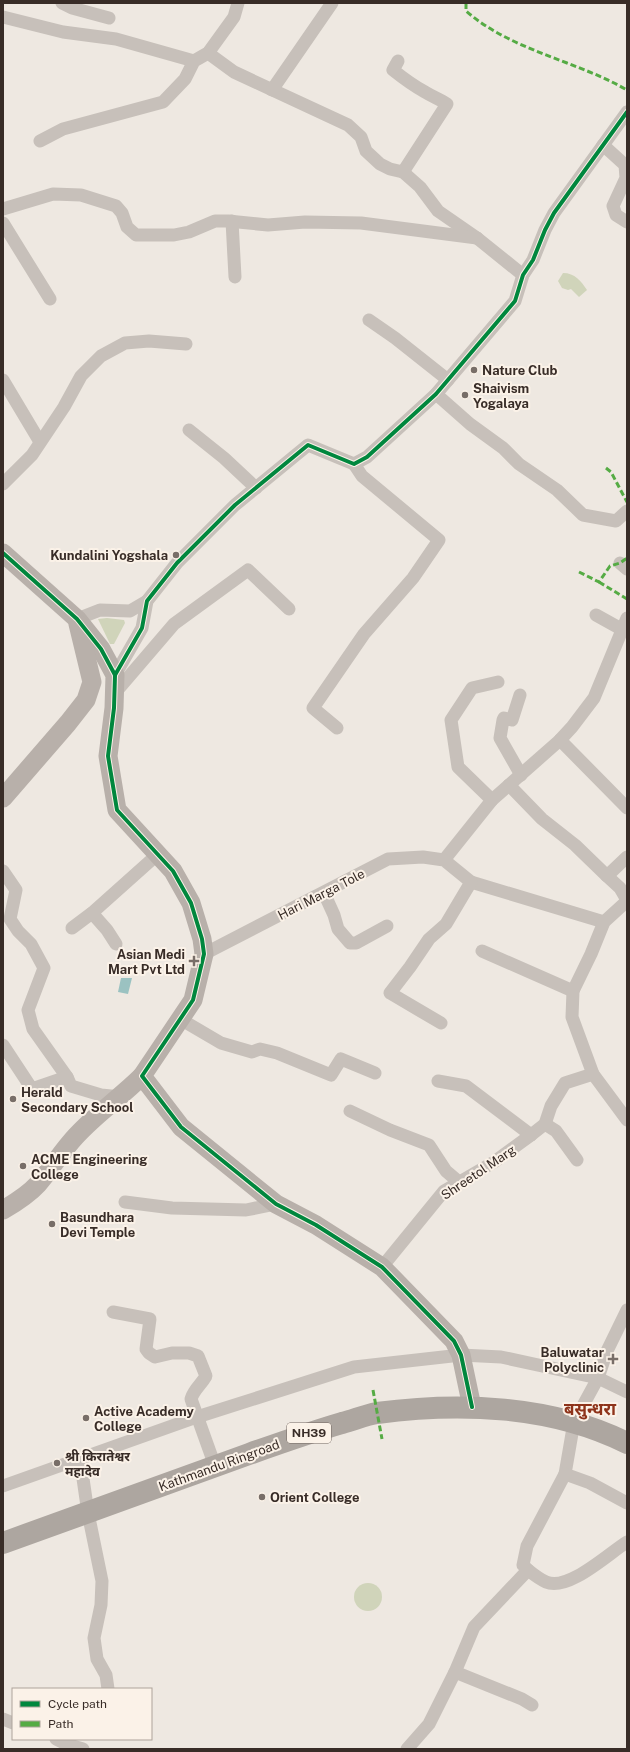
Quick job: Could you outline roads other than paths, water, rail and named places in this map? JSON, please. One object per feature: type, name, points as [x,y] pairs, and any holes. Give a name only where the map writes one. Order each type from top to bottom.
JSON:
[{"type":"highway","name":"Kathmandu Ringroad","points":[[3,1543],[312,1432],[373,1414],[472,1407],[539,1415],[574,1422],[609,1434],[627,1443]]},
{"type":"street","points":[[62,3],[72,8],[109,18]]},
{"type":"street","points":[[40,141],[63,129],[163,102],[185,79],[194,61],[208,53],[234,17],[238,3]]},
{"type":"street","points":[[272,90],[332,3]]},
{"type":"street","points":[[3,18],[63,32],[116,39],[194,61]]},
{"type":"street","points":[[208,53],[234,72],[348,126],[361,137],[366,151],[380,164],[390,169],[404,172],[420,187],[438,211],[477,238],[523,275]]},
{"type":"street","points":[[398,61],[393,70],[414,86],[427,94],[441,99],[447,104],[404,172]]},
{"type":"street","points":[[354,464],[367,457],[436,394],[515,301],[523,275],[533,260],[545,230],[554,214],[627,112]]},
{"type":"street","points":[[603,145],[626,165],[626,178],[613,206],[616,215],[627,222]]},
{"type":"street","points":[[3,209],[53,194],[81,194],[116,206],[122,213],[127,227],[136,235],[174,235],[189,232],[215,221],[232,221],[268,225],[305,222],[361,223],[477,238]]},
{"type":"street","points":[[232,221],[235,277]]},
{"type":"street","points":[[3,223],[50,299]]},
{"type":"street","points":[[369,320],[448,380]]},
{"type":"street","points":[[3,484],[32,455],[64,407],[81,376],[101,356],[125,343],[149,341],[186,344]]},
{"type":"street","points":[[3,380],[40,442]]},
{"type":"street","points":[[436,394],[470,424],[503,448],[519,464],[557,490],[583,515],[616,521],[627,511]]},
{"type":"street","points":[[189,430],[224,458],[256,488]]},
{"type":"street","points":[[77,619],[100,610],[130,611],[147,601],[177,563],[235,505],[308,445],[354,464],[362,476],[439,540],[413,578],[364,634],[313,708],[336,728]]},
{"type":"street","points":[[3,553],[77,619],[101,649],[115,675]]},
{"type":"street","points":[[114,694],[174,624],[248,570],[289,609]]},
{"type":"street","points":[[3,1210],[37,1185],[75,1137],[94,1117],[121,1097],[142,1076],[193,1000],[204,954],[202,939],[191,903],[172,871],[117,810],[108,756],[115,675],[142,628],[147,601]]},
{"type":"street","points":[[596,615],[625,624],[594,698],[560,740],[492,800],[444,860],[470,882],[604,922]]},
{"type":"street","points":[[3,798],[86,700],[92,682],[77,619]]},
{"type":"street","points":[[492,800],[458,767],[451,720],[472,688],[498,682]]},
{"type":"street","points":[[520,695],[512,720],[504,718],[500,738],[521,775]]},
{"type":"street","points":[[560,740],[627,808]]},
{"type":"street","points":[[509,785],[542,819],[575,845],[620,888],[627,901],[604,922],[591,954],[573,991],[572,1017],[593,1074],[627,1120]]},
{"type":"street","points":[[72,928],[92,913],[158,854]]},
{"type":"street","name":"Hari Marga Tole","points":[[204,954],[388,859],[423,857],[444,860]]},
{"type":"street","points":[[607,876],[627,857]]},
{"type":"street","points":[[3,871],[16,890],[10,919],[18,931],[31,944],[44,968],[28,1010],[33,1029],[67,1077],[71,1086],[101,1095],[121,1097]]},
{"type":"street","points":[[441,1023],[390,993],[429,939],[446,924],[470,882]]},
{"type":"street","points":[[324,893],[334,915],[338,929],[350,943],[356,943],[387,926]]},
{"type":"street","points":[[92,913],[107,930],[116,944]]},
{"type":"street","points":[[482,950],[573,991]]},
{"type":"street","points":[[180,1019],[221,1042],[252,1052],[260,1049],[277,1053],[331,1075],[341,1059],[375,1072]]},
{"type":"street","points":[[3,1045],[32,1090],[67,1077]]},
{"type":"street","points":[[577,1160],[556,1131],[545,1124],[551,1106],[565,1083],[593,1074]]},
{"type":"street","points":[[142,1076],[181,1127],[276,1204],[316,1225],[382,1267],[454,1341],[461,1355],[472,1407]]},
{"type":"street","name":"Shreetol Marg","points":[[438,1081],[466,1086],[531,1135]]},
{"type":"street","points":[[350,1111],[390,1130],[429,1145],[446,1171],[460,1183]]},
{"type":"street","name":"Shreetol Marg","points":[[382,1267],[444,1191],[494,1162],[545,1124]]},
{"type":"street","points":[[125,1202],[172,1208],[246,1210],[276,1204]]},
{"type":"street","points":[[627,1310],[607,1351],[598,1378],[574,1422],[565,1474],[527,1546],[523,1565],[546,1582],[554,1584],[581,1574],[627,1542]]},
{"type":"street","points":[[113,1312],[150,1319],[146,1349],[149,1353],[155,1356],[172,1353],[189,1353],[198,1356],[206,1376],[202,1383],[194,1390],[191,1399],[215,1466]]},
{"type":"street","points":[[3,1486],[197,1417],[354,1367],[461,1355],[500,1357],[598,1378],[627,1392]]},
{"type":"street","points":[[80,1458],[88,1513],[102,1581],[101,1605],[94,1638],[98,1659],[106,1675],[108,1688]]},
{"type":"street","points":[[565,1474],[590,1484],[627,1503]]},
{"type":"street","points":[[407,1749],[429,1724],[455,1672],[474,1627],[528,1570]]},
{"type":"street","points":[[455,1672],[522,1699],[532,1705]]},
{"type":"street","points":[[62,1744],[84,1749]]},
{"type":"water","points":[[121,978],[132,978],[128,994],[118,992]]},
{"type":"place","name":"Nature Club","points":[[474,370]]},
{"type":"place","name":"Shaivism Yogalaya","points":[[465,395]]},
{"type":"place","name":"Kundalini Yogshala","points":[[176,555]]},
{"type":"place","name":"Asian Medi Mart Pvt Ltd","points":[[194,961]]},
{"type":"place","name":"Herald Secondary School","points":[[13,1099]]},
{"type":"place","name":"ACME Engineering College","points":[[23,1166]]},
{"type":"place","name":"Basundhara Devi Temple","points":[[52,1224]]},
{"type":"place","name":"Baluwatar Polyclinic","points":[[613,1359]]},
{"type":"place","name":"Active Academy College","points":[[86,1418]]},
{"type":"place","name":"श्री किरातेश्वर महादेव","points":[[57,1463]]},
{"type":"place","name":"Orient College","points":[[262,1497]]},
{"type":"district","name":"बसुन्धरा","points":[[590,1409]]}]
